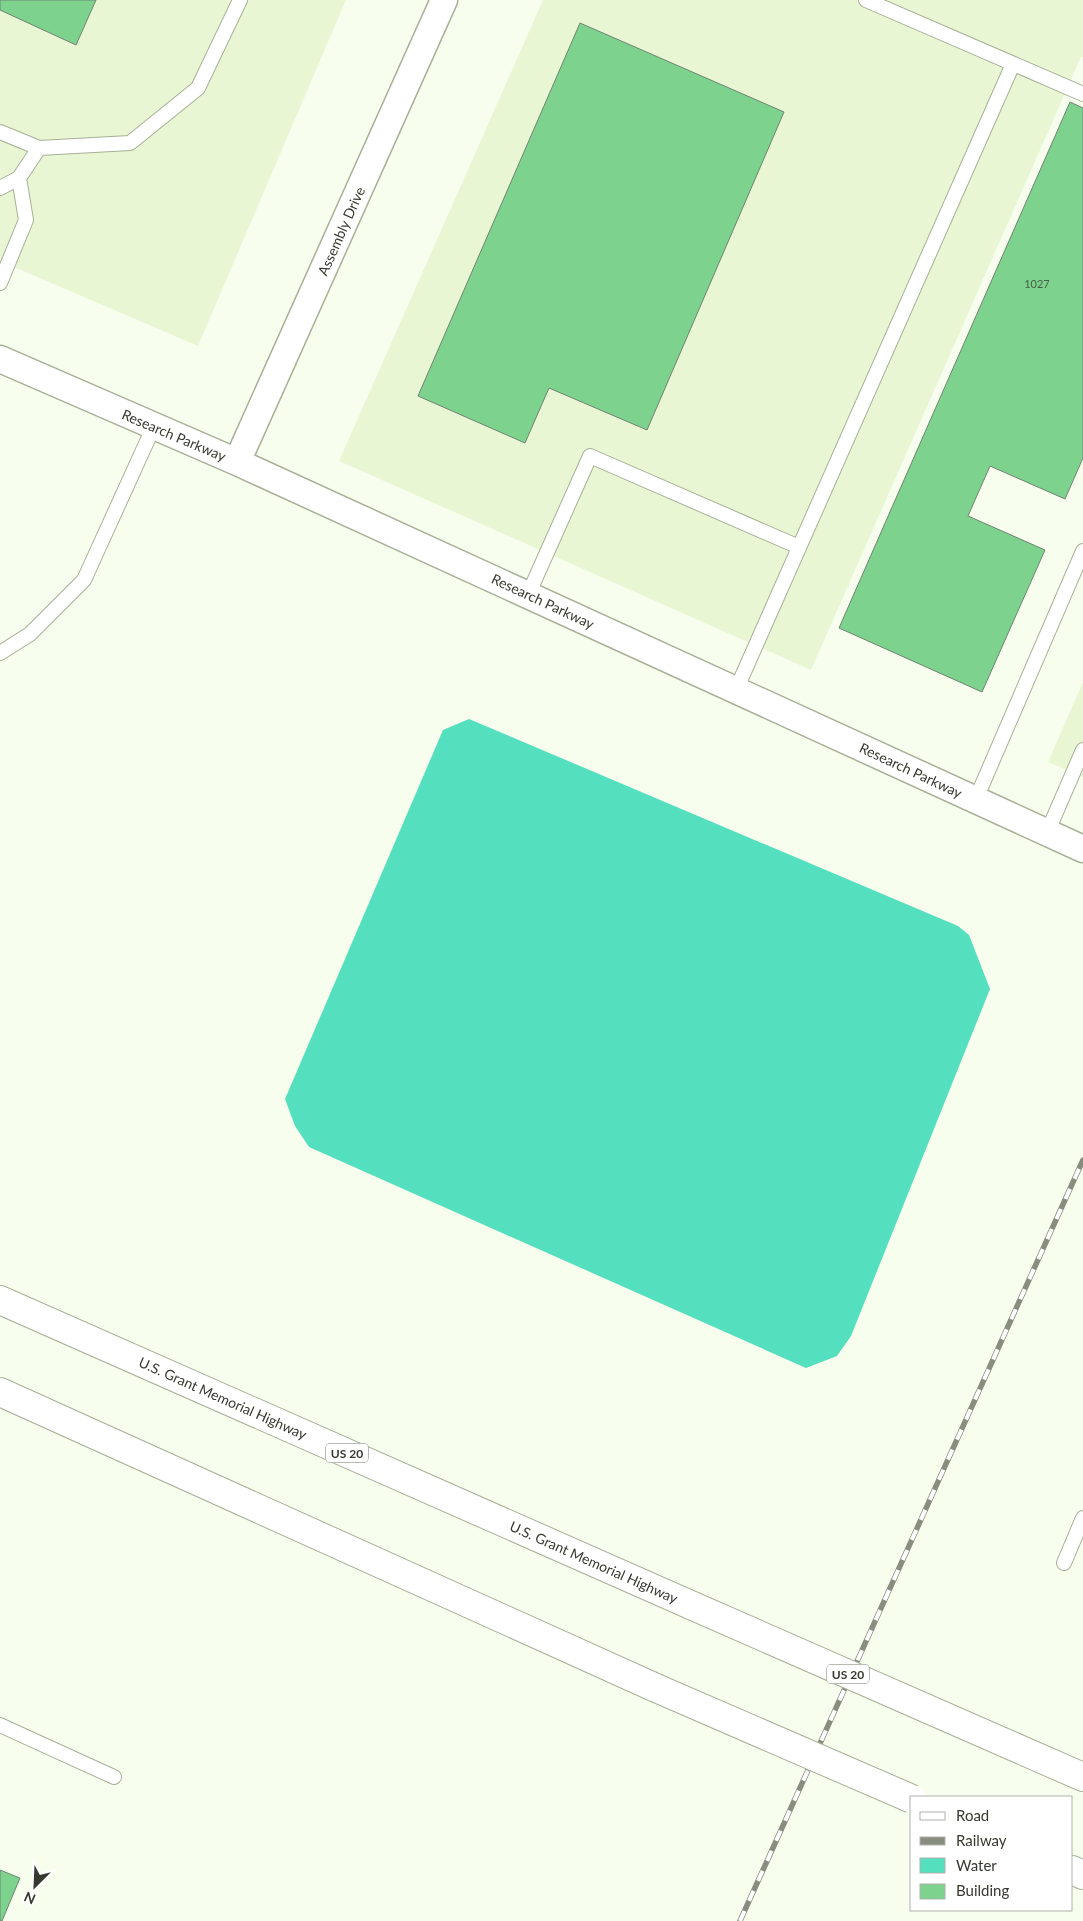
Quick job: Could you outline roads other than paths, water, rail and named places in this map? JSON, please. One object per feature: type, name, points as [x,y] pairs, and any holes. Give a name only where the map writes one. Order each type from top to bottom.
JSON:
[{"type":"highway","name":"U.S. Grant Memorial Highway","points":[[0,1300],[1083,1777]]},
{"type":"highway","points":[[0,1392],[656,1688],[910,1798]]},
{"type":"street","name":"Assembly Drive","points":[[237,462],[444,0]]},
{"type":"street","name":"Research Parkway","points":[[0,359],[237,462],[1083,849]]},
{"type":"lane","points":[[0,132],[39,148],[130,143],[198,88],[240,0]]},
{"type":"lane","points":[[866,0],[1083,94]]},
{"type":"lane","points":[[736,690],[1013,64]]},
{"type":"lane","points":[[0,188],[19,178],[39,148]]},
{"type":"lane","points":[[0,283],[26,220],[19,178]]},
{"type":"lane","points":[[0,653],[30,634],[84,580],[154,426]]},
{"type":"lane","points":[[528,595],[590,456],[799,547]]},
{"type":"lane","points":[[976,800],[1083,552]]},
{"type":"lane","points":[[1048,833],[1083,750]]},
{"type":"lane","points":[[1064,1563],[1083,1518]]},
{"type":"lane","points":[[0,1725],[114,1777]]},
{"type":"water","points":[[469,719],[958,926],[969,935],[990,989],[851,1336],[837,1356],[806,1368],[309,1147],[295,1126],[285,1099],[443,730]]},
{"type":"railway","points":[[740,1921],[1083,1160]]}]
